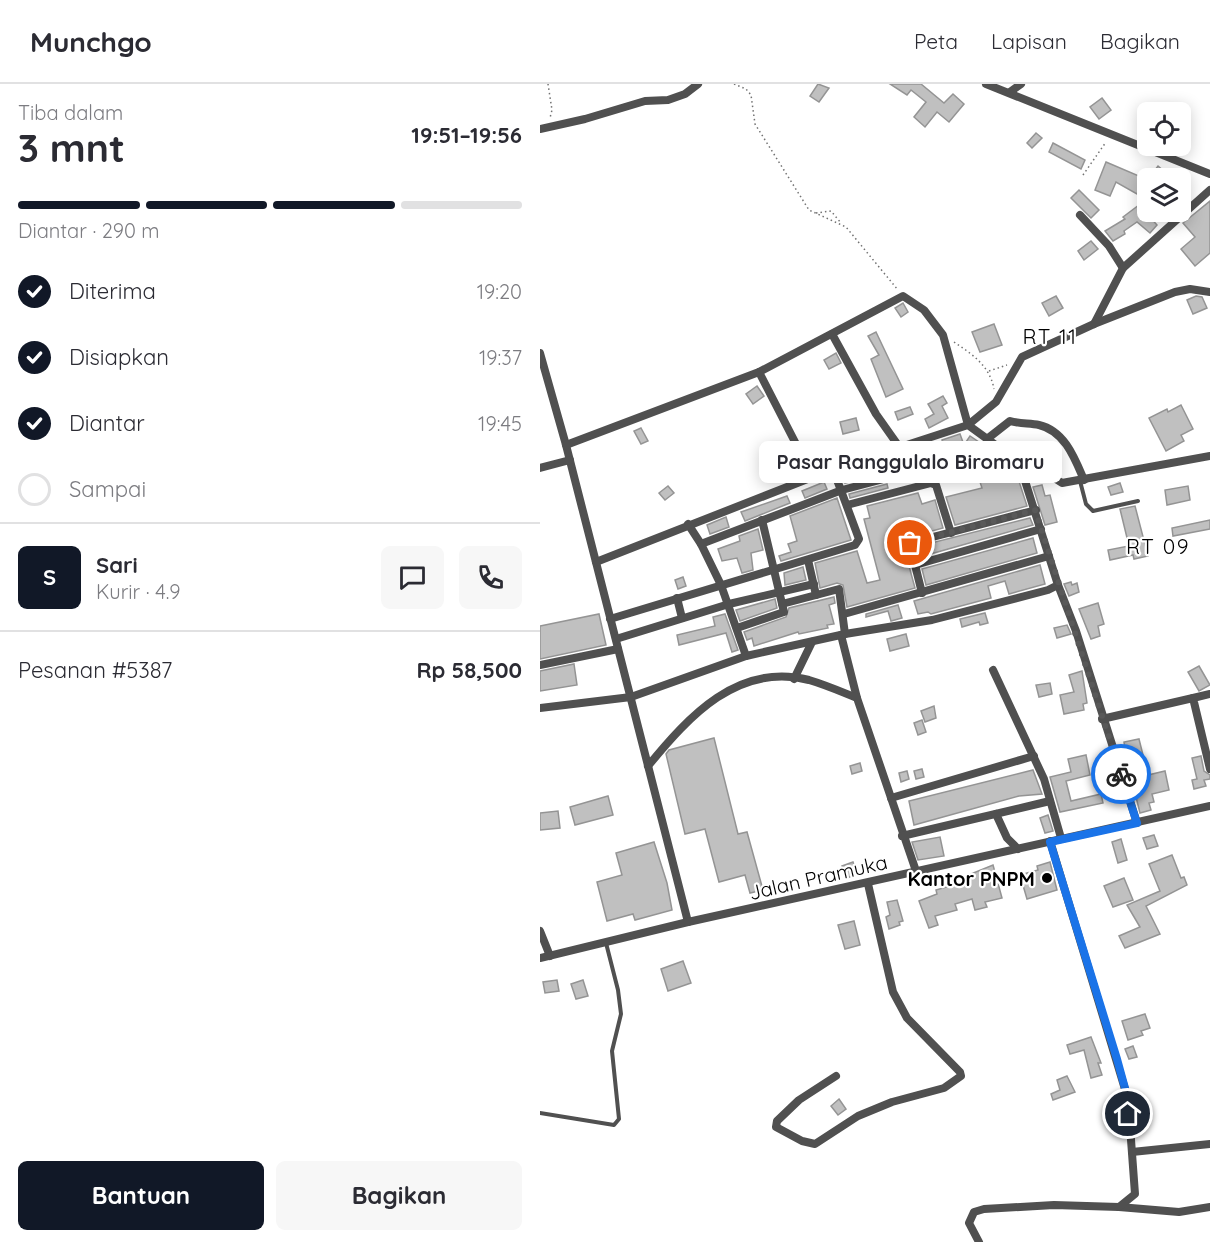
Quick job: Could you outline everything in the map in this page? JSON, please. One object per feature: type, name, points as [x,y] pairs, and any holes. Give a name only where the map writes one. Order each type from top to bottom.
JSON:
[{"type":"street","points":[[543,128],[645,101],[668,100],[685,94],[698,84]]},
{"type":"street","points":[[986,84],[1210,174]]},
{"type":"street","points":[[1010,92],[1021,84]]},
{"type":"street","points":[[1094,324],[1123,268],[1210,190]]},
{"type":"street","points":[[1080,215],[1109,246],[1123,268]]},
{"type":"street","points":[[596,562],[833,469],[968,425],[996,402],[1016,362],[1030,352],[1175,292],[1190,289],[1210,292]]},
{"type":"street","points":[[566,445],[759,372],[903,296],[924,310],[943,335],[968,425],[1019,462],[1137,823]]},
{"type":"street","points":[[832,334],[876,414],[900,448]]},
{"type":"street","points":[[540,353],[570,460],[688,922]]},
{"type":"street","points":[[759,372],[813,477]]},
{"type":"street","points":[[987,439],[1010,421],[1048,428],[1058,434],[1071,451],[1082,481]]},
{"type":"street","points":[[1019,462],[1035,456],[1052,476],[1062,483],[1210,456]]},
{"type":"street","points":[[540,468],[570,460]]},
{"type":"street","points":[[610,619],[858,543],[842,490],[833,469]]},
{"type":"street","points":[[701,544],[842,490],[899,475]]},
{"type":"street","points":[[847,505],[931,483],[936,485],[951,533]]},
{"type":"street","points":[[910,543],[1035,510]]},
{"type":"street","points":[[737,628],[782,614],[775,570],[762,520]]},
{"type":"street","points":[[688,524],[701,544],[721,585],[746,656]]},
{"type":"street","points":[[922,593],[915,565],[1041,529]]},
{"type":"street","points":[[844,614],[1049,556]]},
{"type":"street","points":[[808,560],[816,595]]},
{"type":"street","points":[[616,639],[729,604],[814,584]]},
{"type":"street","points":[[540,708],[631,697],[746,656],[843,634],[932,620],[1004,603],[1058,585]]},
{"type":"street","points":[[782,604],[839,589],[844,614],[843,634],[857,698],[916,872]]},
{"type":"street","points":[[676,598],[682,618]]},
{"type":"street","points":[[794,678],[812,642]]},
{"type":"street","points":[[540,665],[618,649]]},
{"type":"street","points":[[993,670],[1034,756],[1061,838]]},
{"type":"street","points":[[648,766],[677,730],[719,695],[750,681],[767,678],[808,680],[857,698]]},
{"type":"street","points":[[1102,719],[1210,694]]},
{"type":"street","points":[[1194,698],[1210,769]]},
{"type":"street","points":[[891,798],[1034,756]]},
{"type":"street","points":[[902,836],[1050,801]]},
{"type":"street","name":"Jalan Pramuka","points":[[540,958],[688,922],[868,884],[1061,838],[1210,806]]},
{"type":"street","points":[[996,814],[1007,837],[1018,849]]},
{"type":"street","points":[[1050,842],[1128,1099],[1135,1194],[1119,1207]]},
{"type":"street","points":[[836,1076],[799,1100],[777,1121],[776,1127],[802,1141],[815,1144],[858,1116],[892,1102],[944,1089],[961,1076],[960,1071],[940,1054],[907,1018],[893,992],[868,884]]},
{"type":"street","points":[[540,931],[550,956]]},
{"type":"street","points":[[1132,1152],[1210,1144]]},
{"type":"street","points":[[978,1242],[969,1223],[974,1212],[984,1209],[1054,1205],[1179,1212],[1210,1208]]},
{"type":"lane","points":[[1082,481],[1086,504],[1093,511],[1138,501]]},
{"type":"lane","points":[[540,1113],[614,1125],[619,1119],[612,1051],[621,1014],[618,990],[605,942]]},
{"type":"path","points":[[543,128],[552,110],[548,84]]},
{"type":"path","points":[[734,84],[751,94],[754,124],[794,183],[803,202],[814,213],[842,224]]},
{"type":"path","points":[[1083,175],[1111,134]]},
{"type":"path","points":[[814,213],[831,211],[903,296]]},
{"type":"path","points":[[943,335],[972,354],[988,371],[996,402]]},
{"type":"path","points":[[988,371],[1016,362]]},
{"type":"building","points":[[818,84],[829,88],[819,102],[810,96]]},
{"type":"building","points":[[890,84],[921,84],[944,103],[953,94],[964,104],[949,122],[937,112],[925,127],[914,117],[926,102],[911,90],[907,95]]},
{"type":"building","points":[[1102,98],[1111,110],[1099,119],[1090,107]]},
{"type":"building","points":[[1036,133],[1042,138],[1032,148],[1027,143]]},
{"type":"building","points":[[1053,143],[1085,160],[1081,169],[1049,152]]},
{"type":"building","points":[[1106,162],[1137,175],[1137,194],[1116,182],[1110,196],[1095,190]]},
{"type":"building","points":[[1079,190],[1099,210],[1091,218],[1071,198]]},
{"type":"building","points":[[1210,201],[1210,253],[1195,266],[1181,249],[1195,237],[1183,223],[1191,222],[1191,216]]},
{"type":"building","points":[[1137,206],[1137,222],[1124,231],[1125,234],[1113,241],[1105,231],[1125,219],[1123,217]]},
{"type":"building","points":[[1137,222],[1154,222],[1157,225],[1150,233]]},
{"type":"building","points":[[1091,241],[1098,249],[1084,260],[1078,251]]},
{"type":"building","points":[[1056,296],[1063,308],[1049,316],[1042,303]]},
{"type":"building","points":[[1196,296],[1202,297],[1207,308],[1193,314],[1187,300]]},
{"type":"building","points":[[903,303],[908,312],[901,317],[895,308]]},
{"type":"building","points":[[994,324],[1002,345],[980,352],[972,332]]},
{"type":"building","points":[[876,332],[903,389],[886,397],[871,359],[879,355],[868,336]]},
{"type":"building","points":[[836,353],[841,363],[829,369],[824,360]]},
{"type":"building","points":[[757,386],[764,396],[753,404],[746,394]]},
{"type":"building","points":[[943,396],[947,403],[942,406],[948,418],[929,428],[925,419],[934,414],[928,404]]},
{"type":"building","points":[[1181,405],[1193,429],[1181,435],[1184,441],[1166,451],[1149,418]]},
{"type":"building","points":[[910,407],[913,414],[898,420],[895,412]]},
{"type":"building","points":[[856,418],[859,430],[843,434],[840,422]]},
{"type":"building","points":[[641,428],[648,441],[641,444],[634,431]]},
{"type":"building","points":[[960,434],[964,445],[970,436],[1004,459],[998,468],[1014,466],[1027,506],[955,525],[946,497],[982,488],[977,473],[951,481],[939,479],[936,469],[949,464],[942,440]]},
{"type":"building","points":[[795,455],[801,475],[791,479],[783,458]]},
{"type":"building","points":[[883,459],[886,472],[845,483],[841,473]]},
{"type":"building","points":[[824,482],[827,489],[805,498],[802,491]]},
{"type":"building","points":[[1120,483],[1123,492],[1111,495],[1108,487]]},
{"type":"building","points":[[887,484],[888,488],[850,498],[849,494]]},
{"type":"building","points":[[1042,485],[1045,496],[1050,495],[1057,522],[1045,525],[1033,487]]},
{"type":"building","points":[[668,486],[674,493],[665,500],[659,493]]},
{"type":"building","points":[[1188,486],[1190,500],[1167,505],[1165,490]]},
{"type":"building","points":[[918,493],[922,504],[935,500],[943,528],[906,538],[904,544],[908,549],[1030,518],[1033,525],[913,559],[909,566],[915,588],[847,607],[843,585],[837,583],[820,588],[815,563],[857,551],[867,583],[880,580],[864,519],[870,518],[867,506]]},
{"type":"building","points":[[787,496],[790,503],[745,521],[741,512]]},
{"type":"building","points":[[837,498],[851,540],[781,561],[779,556],[791,552],[788,544],[797,541],[790,516]]},
{"type":"building","points":[[1135,506],[1148,556],[1134,559],[1133,555],[1110,560],[1108,550],[1129,546],[1120,509]]},
{"type":"building","points":[[726,517],[729,527],[710,534],[707,525]]},
{"type":"building","points":[[1210,520],[1210,529],[1173,536],[1172,528]]},
{"type":"building","points":[[758,529],[763,550],[751,553],[753,570],[742,573],[737,558],[722,561],[718,549],[740,541],[739,536]]},
{"type":"building","points":[[1033,538],[1037,553],[926,585],[922,569]]},
{"type":"building","points":[[1040,565],[1045,584],[1009,594],[1005,581],[988,586],[991,598],[931,614],[928,612],[918,614],[914,601]]},
{"type":"building","points":[[803,567],[806,580],[785,585],[784,573]]},
{"type":"building","points":[[683,577],[686,586],[678,589],[675,580]]},
{"type":"building","points":[[1071,582],[1072,585],[1077,583],[1079,592],[1069,596],[1064,584]]},
{"type":"building","points":[[834,597],[835,603],[829,605],[834,624],[827,625],[828,628],[799,634],[798,632],[754,646],[752,638],[747,640],[744,632],[786,617],[789,608]]},
{"type":"building","points":[[775,599],[777,608],[740,621],[736,610]]},
{"type":"building","points":[[1098,603],[1104,624],[1098,626],[1100,636],[1091,639],[1079,609]]},
{"type":"building","points":[[898,605],[902,618],[891,621],[888,611],[866,617],[866,614]]},
{"type":"building","points":[[985,613],[988,623],[980,625],[979,622],[962,627],[960,619]]},
{"type":"building","points":[[599,614],[606,645],[540,659],[540,626]]},
{"type":"building","points":[[725,614],[738,650],[732,652],[726,633],[679,645],[677,635],[715,626],[713,617]]},
{"type":"building","points":[[1067,625],[1071,634],[1057,638],[1054,628]]},
{"type":"building","points":[[906,634],[909,646],[890,651],[887,639]]},
{"type":"building","points":[[574,664],[577,685],[540,691],[540,671]]},
{"type":"building","points":[[1199,666],[1210,685],[1199,691],[1188,672]]},
{"type":"building","points":[[1082,671],[1087,703],[1083,704],[1084,710],[1064,714],[1060,695],[1074,692],[1069,675]]},
{"type":"building","points":[[1050,683],[1052,694],[1039,697],[1036,685]]},
{"type":"building","points":[[934,706],[936,718],[925,722],[921,711]]},
{"type":"building","points":[[922,720],[926,732],[918,735],[914,723]]},
{"type":"building","points":[[714,738],[738,834],[747,832],[763,890],[750,893],[745,875],[719,882],[705,829],[685,834],[666,754],[669,750]]},
{"type":"building","points":[[1139,739],[1148,775],[1165,771],[1169,790],[1152,794],[1154,802],[1149,803],[1151,810],[1140,813],[1133,785],[1136,784],[1132,767],[1128,768],[1124,742]]},
{"type":"building","points":[[1086,755],[1090,775],[1066,781],[1071,801],[1101,794],[1103,803],[1060,812],[1050,777],[1071,772],[1068,759]]},
{"type":"building","points":[[1201,756],[1204,771],[1210,775],[1210,779],[1204,780],[1206,786],[1194,789],[1192,780],[1197,779],[1192,758]]},
{"type":"building","points":[[860,763],[862,771],[852,774],[850,766]]},
{"type":"building","points":[[922,769],[924,777],[916,779],[914,771]]},
{"type":"building","points":[[1033,770],[1042,794],[1019,796],[914,825],[909,801]]},
{"type":"building","points":[[907,771],[909,779],[901,782],[899,773]]},
{"type":"building","points":[[608,796],[613,815],[575,825],[570,807]]},
{"type":"building","points":[[558,811],[560,828],[540,830],[540,813]]},
{"type":"building","points":[[1048,815],[1053,831],[1045,833],[1040,818]]},
{"type":"building","points":[[1154,835],[1158,846],[1147,849],[1143,838]]},
{"type":"building","points":[[940,837],[944,856],[918,860],[912,842]]},
{"type":"building","points":[[1121,839],[1127,860],[1118,863],[1112,842]]},
{"type":"building","points":[[654,842],[667,883],[672,910],[635,920],[633,914],[607,921],[597,882],[622,875],[616,853]]},
{"type":"building","points":[[1172,855],[1181,878],[1184,877],[1187,885],[1146,906],[1160,934],[1125,948],[1119,936],[1140,927],[1127,905],[1160,891],[1149,864]]},
{"type":"building","points":[[853,862],[857,874],[847,878],[842,866]]},
{"type":"building","points":[[1050,862],[1057,890],[1027,899],[1020,875],[1038,870],[1037,866]]},
{"type":"building","points":[[993,865],[1002,898],[985,902],[987,907],[975,910],[972,899],[955,904],[957,910],[935,916],[938,925],[929,928],[919,901],[937,894],[936,890],[967,881],[966,876]]},
{"type":"building","points":[[1124,878],[1133,900],[1113,907],[1104,886]]},
{"type":"building","points":[[897,900],[903,921],[899,922],[900,925],[889,929],[886,917],[890,915],[887,902]]},
{"type":"building","points":[[854,921],[860,945],[845,949],[838,925]]},
{"type":"building","points":[[683,961],[691,983],[668,991],[661,969]]},
{"type":"building","points":[[557,980],[559,991],[545,993],[543,982]]},
{"type":"building","points":[[583,980],[588,996],[576,999],[571,984]]},
{"type":"building","points":[[1145,1014],[1150,1028],[1141,1031],[1143,1035],[1128,1040],[1122,1021]]},
{"type":"building","points":[[1091,1037],[1101,1063],[1098,1063],[1102,1075],[1091,1078],[1084,1050],[1070,1054],[1067,1045]]},
{"type":"building","points":[[1133,1046],[1137,1057],[1129,1059],[1125,1049]]},
{"type":"building","points":[[1067,1076],[1075,1092],[1053,1100],[1051,1094],[1060,1090],[1057,1080]]},
{"type":"building","points":[[839,1099],[846,1109],[838,1115],[831,1106]]},
{"type":"way so far","points":[[910,543],[1035,510],[1121,774]]},
{"type":"place","name":"Pasar Ranggulalo Biromaru","points":[[910,543]]},
{"type":"place","name":"Kantor PNPM","points":[[1047,878]]},
{"type":"district","name":"RT 11","points":[[1050,336]]},
{"type":"district","name":"RT 09","points":[[1158,546]]},
{"type":"route","points":[[1121,774],[1137,823],[1050,842],[1117,1059],[1128,1099],[1128,1114]]}]
